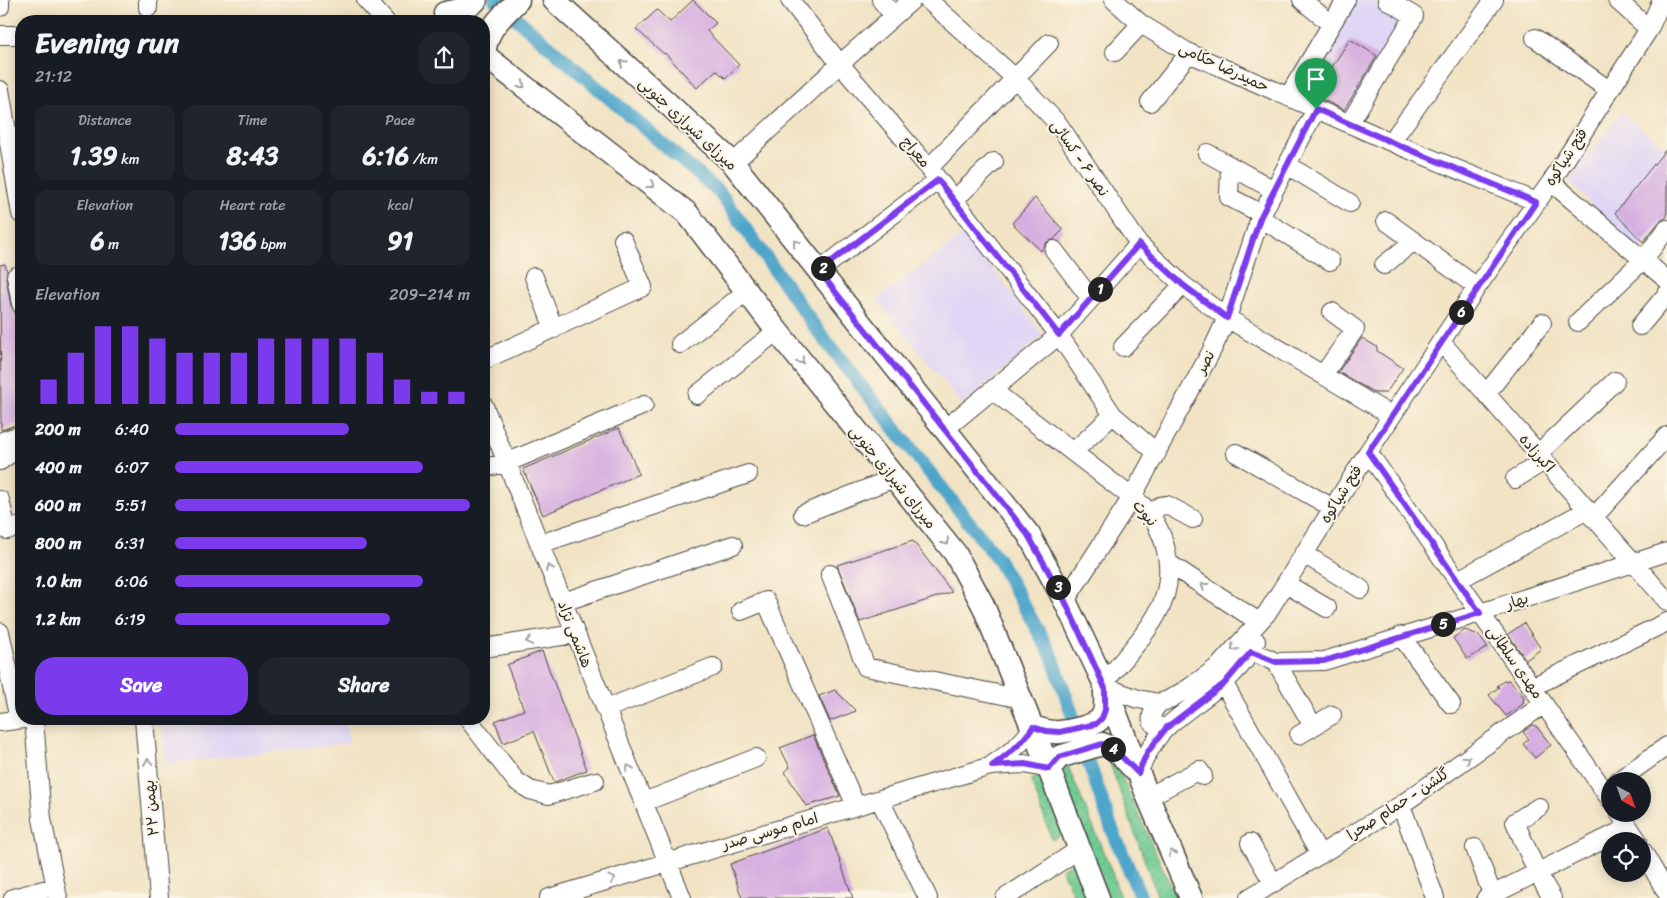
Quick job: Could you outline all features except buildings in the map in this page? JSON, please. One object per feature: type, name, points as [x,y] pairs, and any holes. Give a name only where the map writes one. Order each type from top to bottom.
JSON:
[{"type":"main road","points":[[490,31],[518,0]]},
{"type":"main road","name":"میرزای شیرازی جنوبی","points":[[554,0],[733,163],[946,429],[1028,535],[1065,601],[1105,685],[1138,773],[1191,898]]},
{"type":"main road","points":[[444,14],[458,11],[474,2]]},
{"type":"main road","name":"میرزای شیرازی جنوبی","points":[[490,63],[687,213],[746,292],[955,553],[983,605],[1033,727],[1057,761],[1078,850],[1098,898]]},
{"type":"main road","points":[[1057,761],[1099,734],[1105,710],[1105,685]]},
{"type":"main road","points":[[1033,727],[1046,731],[1099,734],[1138,773]]},
{"type":"street","points":[[0,0],[0,7]]},
{"type":"street","points":[[366,0],[379,15]]},
{"type":"street","name":"معراج","points":[[790,0],[840,64],[934,174],[1059,335],[1113,414],[1157,452]]},
{"type":"street","points":[[881,0],[894,16]]},
{"type":"street","points":[[733,163],[912,0]]},
{"type":"street","name":"نصر ۶ - کسائی","points":[[928,0],[1015,78],[1059,125],[1139,244],[1183,285],[1227,318],[1392,416]]},
{"type":"street","name":"حمیدرضا حکامی","points":[[1114,0],[1140,24],[1189,53],[1349,124],[1536,202]]},
{"type":"street","points":[[1302,0],[1332,24]]},
{"type":"street","points":[[1288,97],[1346,0]]},
{"type":"street","points":[[1391,142],[1494,0]]},
{"type":"street","points":[[1617,0],[1649,29]]},
{"type":"street","name":"فتح شیاکوه","points":[[1159,704],[1189,688],[1219,666],[1263,617],[1286,584],[1368,452],[1550,182],[1649,29],[1662,0]]},
{"type":"street","points":[[1349,124],[1401,6]]},
{"type":"street","points":[[1115,52],[1140,24]]},
{"type":"street","points":[[0,35],[15,35]]},
{"type":"street","points":[[1534,38],[1609,90]]},
{"type":"street","points":[[819,271],[934,174],[1015,78],[1049,43]]},
{"type":"street","points":[[1150,102],[1189,53]]},
{"type":"street","points":[[0,90],[15,161]]},
{"type":"street","name":"نصر","points":[[1065,601],[1132,497],[1210,352],[1227,318],[1261,216],[1316,109]]},
{"type":"street","points":[[1207,153],[1274,190]]},
{"type":"street","points":[[954,200],[994,162]]},
{"type":"street","points":[[1288,165],[1350,204]]},
{"type":"street","points":[[1230,166],[1230,197],[1330,260]]},
{"type":"street","points":[[1550,182],[1667,280]]},
{"type":"street","points":[[1386,222],[1478,287]]},
{"type":"street","points":[[1578,322],[1643,260],[1667,229]]},
{"type":"street","points":[[490,357],[643,287],[623,240]]},
{"type":"street","points":[[1384,265],[1414,242]]},
{"type":"street","points":[[946,429],[1059,335],[1139,244]]},
{"type":"street","points":[[1054,250],[1091,299]]},
{"type":"street","points":[[534,277],[554,329]]},
{"type":"street","points":[[1123,347],[1183,285]]},
{"type":"street","points":[[680,344],[746,292]]},
{"type":"street","points":[[1640,326],[1667,294]]},
{"type":"street","points":[[1323,375],[1355,329],[1332,312]]},
{"type":"street","points":[[1486,394],[1542,323]]},
{"type":"street","points":[[696,395],[777,331]]},
{"type":"street","name":"اکبرزاده","points":[[1441,342],[1667,601]]},
{"type":"street","points":[[1515,479],[1541,458],[1615,381]]},
{"type":"street","name":"نبوت","points":[[992,390],[1132,497],[1150,514],[1163,537],[1168,563],[1166,590],[1157,615],[1105,685]]},
{"type":"street","points":[[490,467],[506,463],[644,405]]},
{"type":"street","points":[[1074,452],[1113,414]]},
{"type":"street","name":"هاشمی نژاد","points":[[490,422],[682,898]]},
{"type":"street","points":[[1458,580],[1590,514],[1667,436]]},
{"type":"street","points":[[0,442],[15,438]]},
{"type":"street","points":[[0,461],[15,450]]},
{"type":"street","name":"مهدی سلطانی","points":[[1368,452],[1544,704],[1601,777]]},
{"type":"street","points":[[1236,453],[1333,508]]},
{"type":"street","points":[[540,544],[748,474]]},
{"type":"street","points":[[802,514],[894,478]]},
{"type":"street","points":[[0,500],[14,528]]},
{"type":"street","points":[[1150,514],[1160,506],[1167,505],[1193,519]]},
{"type":"street","points":[[563,602],[733,545]]},
{"type":"street","name":"بهار","points":[[1251,652],[1276,662],[1324,661],[1480,613],[1667,552]]},
{"type":"street","points":[[1304,554],[1361,589]]},
{"type":"street","points":[[1168,563],[1263,617]]},
{"type":"street","points":[[830,574],[866,667],[1022,699]]},
{"type":"street","points":[[1286,584],[1328,608]]},
{"type":"street","points":[[741,611],[766,601],[856,806]]},
{"type":"street","name":"فتح شیاکوه","points":[[1138,773],[1147,753],[1166,728],[1224,684],[1251,652],[1263,617]]},
{"type":"street","points":[[1532,687],[1667,622]]},
{"type":"street","points":[[0,632],[15,682]]},
{"type":"street","points":[[490,647],[575,634]]},
{"type":"street","points":[[1401,636],[1451,704]]},
{"type":"street","points":[[1276,662],[1306,730],[1332,714]]},
{"type":"street","points":[[605,709],[712,667]]},
{"type":"street","points":[[1224,684],[1320,855]]},
{"type":"street","points":[[1105,685],[1138,700],[1159,704]]},
{"type":"street","points":[[1159,704],[1152,711],[1153,723],[1158,727],[1166,728]]},
{"type":"street","name":"گلشن - حمام صحرا","points":[[1249,898],[1401,805],[1544,704]]},
{"type":"street","points":[[0,722],[15,720]]},
{"type":"street","points":[[13,898],[56,892],[27,725]]},
{"type":"street","name":"۲۲ بهمن","points":[[145,725],[159,898]]},
{"type":"street","points":[[473,725],[516,781],[530,790],[549,795],[595,781]]},
{"type":"street","name":"امام موسی صدر","points":[[992,766],[1019,746],[1033,727]]},
{"type":"street","points":[[1634,772],[1667,746]]},
{"type":"street","points":[[644,802],[756,758]]},
{"type":"street","name":"امام موسی صدر","points":[[549,898],[992,766],[1057,761]]},
{"type":"street","points":[[1148,797],[1199,770],[1203,776]]},
{"type":"street","points":[[880,800],[922,896]]},
{"type":"street","points":[[1401,805],[1435,898]]},
{"type":"street","points":[[1539,807],[1516,822],[1537,872],[1552,898]]},
{"type":"street","points":[[1475,848],[1489,896],[1629,827]]},
{"type":"street","points":[[1250,843],[1273,883]]},
{"type":"street","points":[[1013,896],[1078,850]]},
{"type":"street","points":[[1651,865],[1667,893]]},
{"type":"shaded area","points":[[1354,0],[1371,0],[1403,22],[1346,114],[1300,86],[1340,30],[1341,17]]},
{"type":"shaded area","points":[[1621,113],[1667,149],[1667,217],[1638,252],[1569,181]]},
{"type":"shaded area","points":[[965,233],[1043,335],[963,405],[877,300]]},
{"type":"shaded area","points":[[162,725],[347,725],[349,743],[166,764]]},
{"type":"green space","points":[[1109,761],[1118,770],[1124,782],[1176,898],[1158,898]]},
{"type":"green space","points":[[1068,766],[1113,875],[1120,898],[1108,898],[1062,777],[1063,770]]},
{"type":"green space","points":[[1042,775],[1066,832],[1052,840],[1031,780]]},
{"type":"green space","points":[[1074,862],[1090,898],[1075,898],[1061,869]]},
{"type":"waterway","points":[[495,0],[720,193],[818,331],[997,558],[1052,656],[1111,827],[1141,898]]},
{"type":"route","points":[[1316,109],[1536,202],[1368,452],[1480,613],[1324,661],[1276,662],[1251,652],[1224,684],[1166,728],[1147,753],[1138,773],[1118,753],[1102,744],[1059,757],[1049,769],[1025,764],[992,766],[1019,746],[1033,727],[1046,731],[1060,732],[1096,724],[1102,718],[1105,710],[1105,688],[1065,601],[1028,535],[946,429],[819,271],[938,180],[1059,335],[1139,244],[1183,285],[1227,318],[1260,218],[1316,109]]}]
